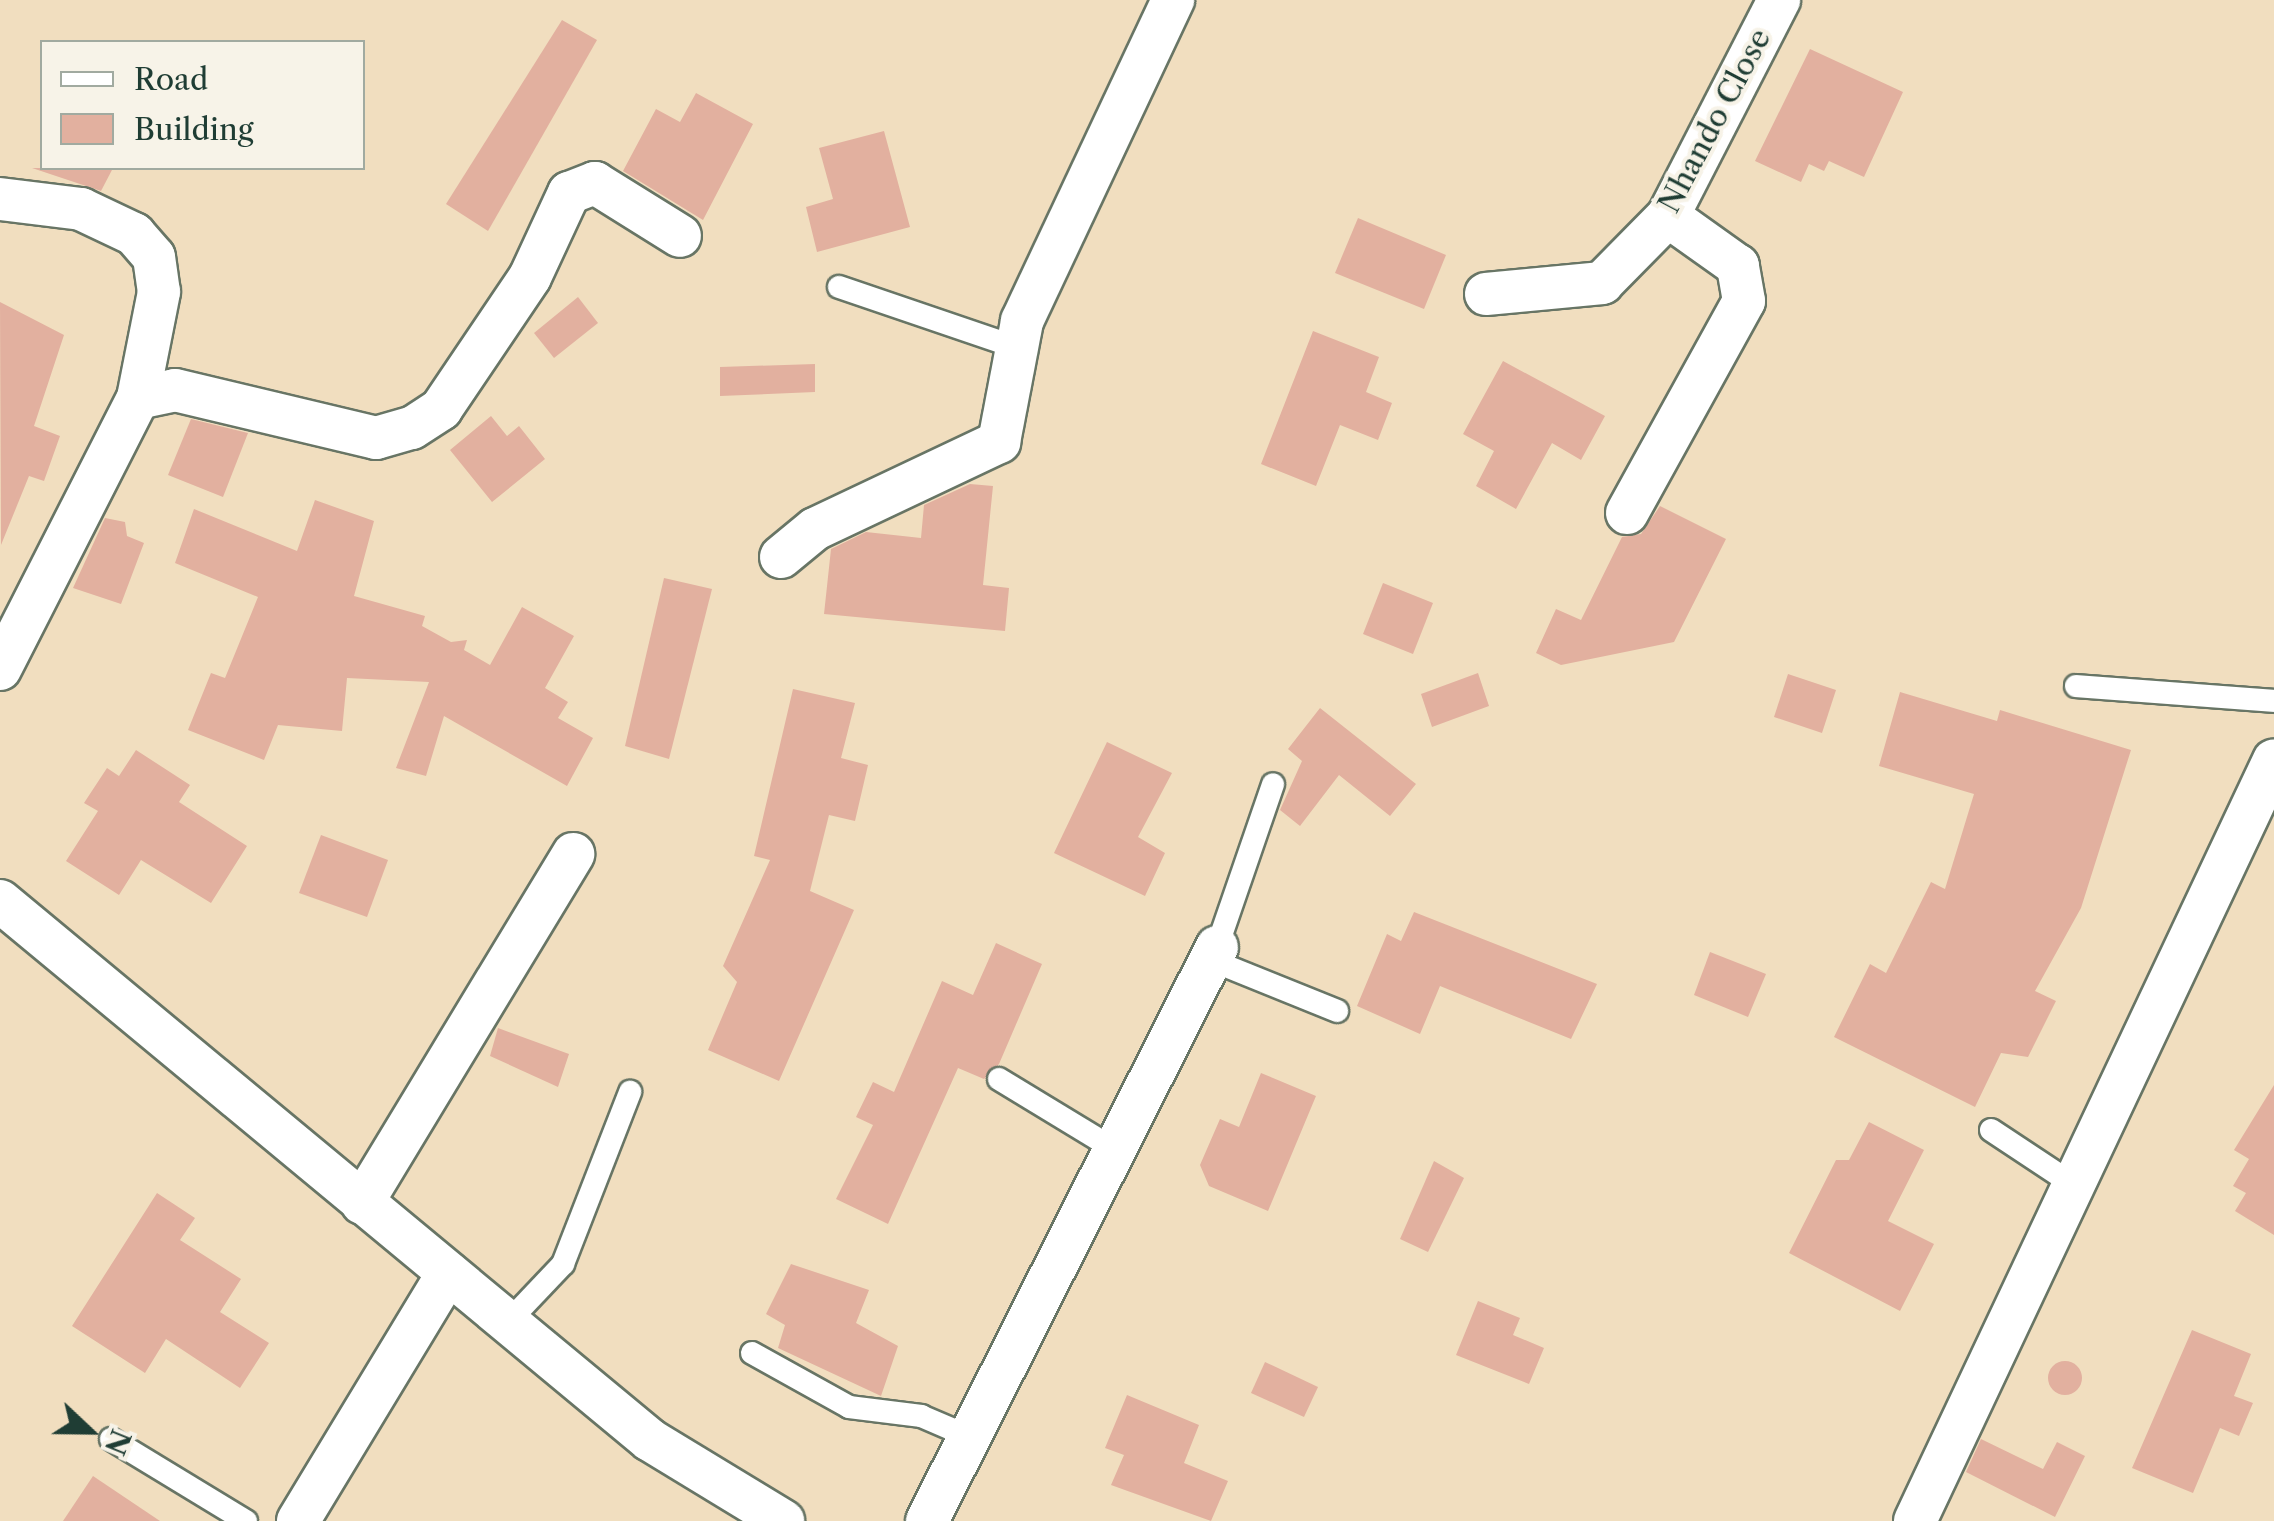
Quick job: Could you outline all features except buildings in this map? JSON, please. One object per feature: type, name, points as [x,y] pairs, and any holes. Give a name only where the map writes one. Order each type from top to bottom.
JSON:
[{"type":"street","points":[[781,557],[815,529],[999,442],[1018,348],[1076,192],[1172,0]]},
{"type":"street","name":"Nhando Close","points":[[1486,294],[1602,283],[1668,216],[1778,0]]},
{"type":"street","points":[[138,398],[175,390],[376,438],[412,428],[440,409],[530,277],[569,193],[595,182],[680,236]]},
{"type":"street","points":[[0,200],[80,209],[134,234],[154,257],[159,292],[138,398],[2,656]]},
{"type":"street","points":[[1627,513],[1744,300],[1738,266],[1668,216]]},
{"type":"street","points":[[1915,1521],[2071,1183],[2274,760]]},
{"type":"street","points":[[362,1203],[573,854]]},
{"type":"street","points":[[0,901],[650,1440],[783,1521]]},
{"type":"street","points":[[927,1521],[1214,953]]},
{"type":"street","points":[[298,1521],[448,1273]]},
{"type":"lane","points":[[839,287],[1018,348]]},
{"type":"lane","points":[[2076,686],[2274,701]]},
{"type":"lane","points":[[1273,784],[1214,953],[1337,1011]]},
{"type":"lane","points":[[999,1079],[1116,1150]]},
{"type":"lane","points":[[508,1322],[563,1264],[630,1092]]},
{"type":"lane","points":[[1991,1130],[2071,1183]]},
{"type":"lane","points":[[752,1353],[849,1407],[922,1416],[970,1437]]},
{"type":"lane","points":[[111,1439],[246,1521]]}]
